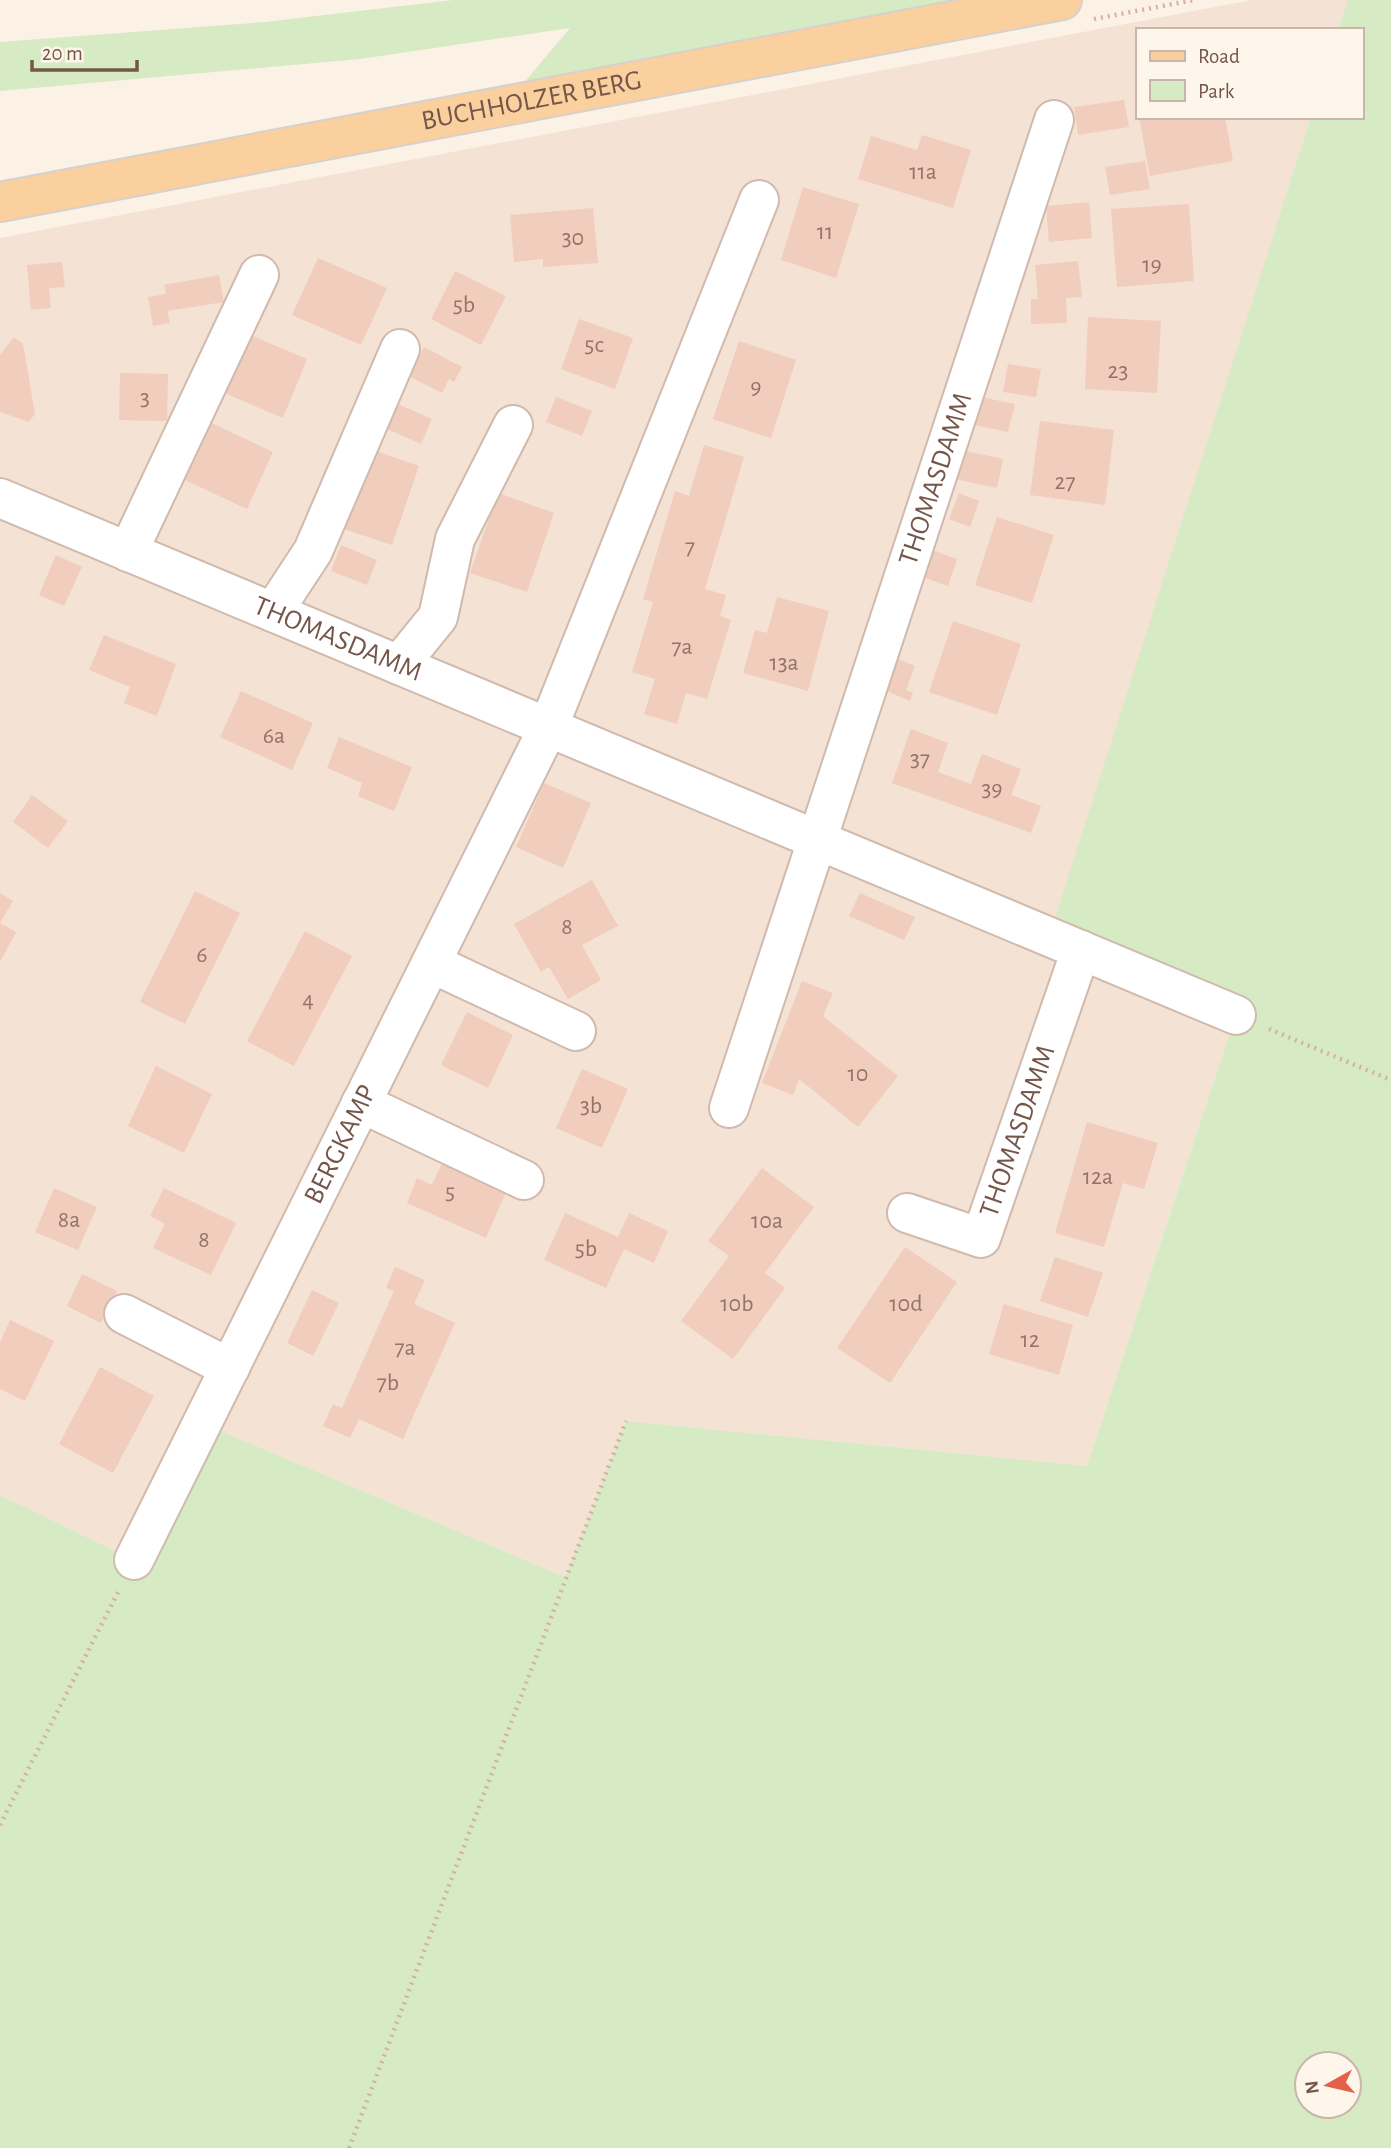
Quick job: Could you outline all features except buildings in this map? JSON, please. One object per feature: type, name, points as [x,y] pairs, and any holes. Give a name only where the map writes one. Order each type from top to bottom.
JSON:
[{"type":"main road","name":"BUCHHOLZER BERG","points":[[0,202],[1062,0]]},
{"type":"street","name":"THOMASDAMM","points":[[729,1108],[1054,120]]},
{"type":"street","points":[[548,728],[759,200]]},
{"type":"street","points":[[128,552],[259,275]]},
{"type":"street","points":[[273,612],[313,551],[400,349]]},
{"type":"street","points":[[398,665],[438,617],[455,539],[513,425]]},
{"type":"street","name":"THOMASDAMM","points":[[0,498],[1236,1015]]},
{"type":"street","name":"BERGKAMP","points":[[134,1560],[548,728]]},
{"type":"street","name":"THOMASDAMM","points":[[907,1213],[981,1238],[1081,950]]},
{"type":"street","points":[[431,963],[576,1031]]},
{"type":"street","points":[[361,1103],[524,1180]]},
{"type":"street","points":[[124,1314],[230,1368]]},
{"type":"path","points":[[1236,1015],[1391,1080]]},
{"type":"path","points":[[349,2148],[626,1421]]},
{"type":"path","points":[[0,1825],[134,1560]]},
{"type":"shaded area","points":[[1252,0],[1348,0],[1339,28],[1136,28],[1136,119],[1310,119],[1050,936],[1236,1015],[1087,1466],[626,1421],[565,1577],[202,1423],[134,1560],[0,1495],[0,238]]},
{"type":"green space","points":[[453,0],[1062,0],[506,104],[570,28],[360,59],[0,91],[0,42],[265,22]]},
{"type":"green space","points":[[1348,0],[1391,0],[1391,2148],[0,2148],[0,1495],[134,1560],[202,1423],[565,1577],[626,1421],[1087,1466],[1236,1015],[1049,937],[1310,119],[1363,119],[1363,28],[1339,28]]}]
